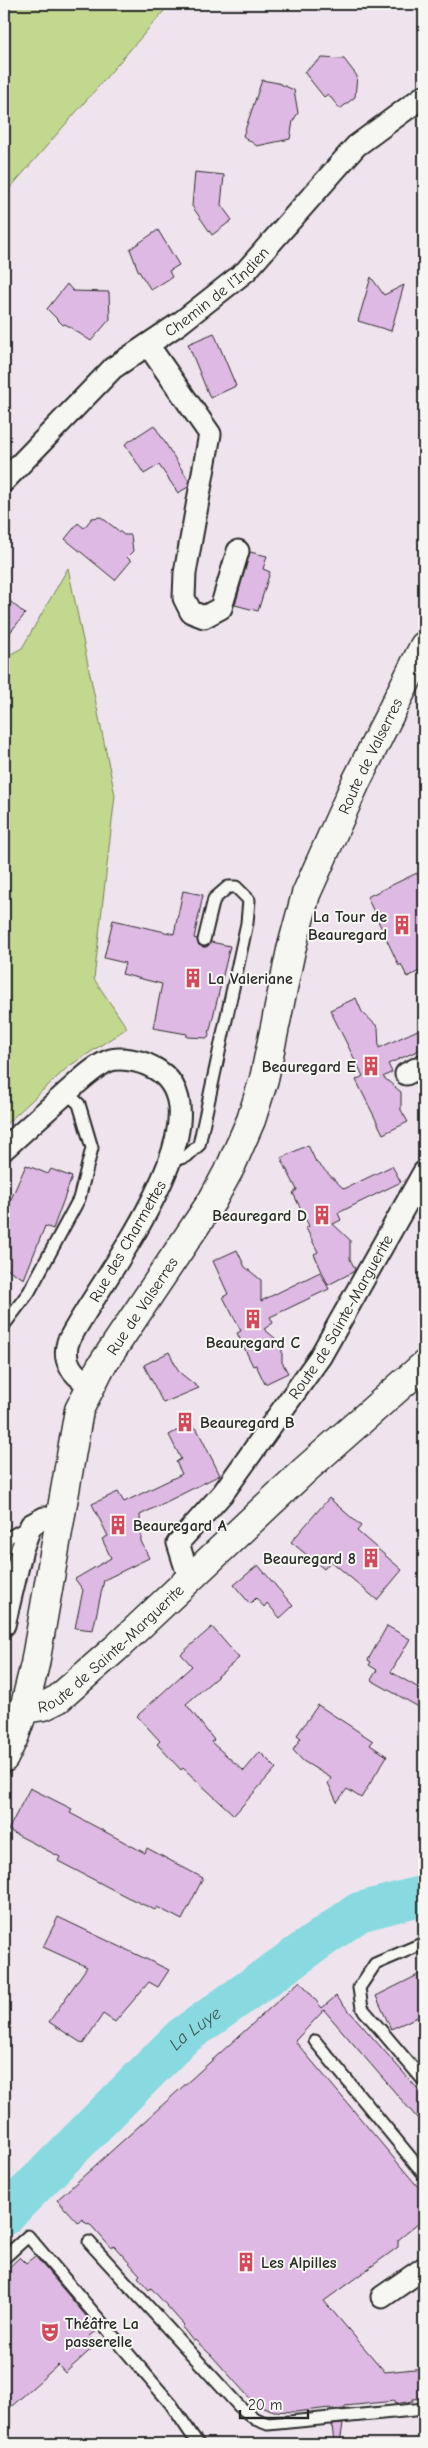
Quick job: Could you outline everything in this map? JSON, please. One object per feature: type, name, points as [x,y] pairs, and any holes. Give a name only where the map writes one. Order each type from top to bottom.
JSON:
[{"type":"street","name":"Chemin de l'Indien","points":[[4,481],[113,368],[180,324],[246,271],[356,146],[424,96]]},
{"type":"street","points":[[148,345],[210,434],[185,573],[184,598],[191,612],[204,617],[221,608],[238,551]]},
{"type":"street","name":"Route de Valserres","points":[[316,867],[424,646]]},
{"type":"street","name":"Rue de Valserres","points":[[4,1758],[24,1709],[34,1664],[73,1434],[79,1410],[90,1385],[212,1201],[252,1120],[264,1079],[291,950],[306,894],[316,867]]},
{"type":"street","name":"Rue des Charmettes","points":[[4,1149],[88,1074],[109,1060],[136,1062],[166,1074],[177,1096],[180,1116],[178,1138],[171,1161],[145,1216],[68,1342],[66,1352],[68,1365],[80,1379],[90,1385]]},
{"type":"street","name":"Route de Sainte-Marguerite","points":[[189,1578],[178,1543],[223,1493],[320,1357],[424,1172]]},
{"type":"street","name":"Route de Sainte-Marguerite","points":[[24,1709],[44,1706],[58,1699],[115,1649],[189,1578],[424,1364]]},
{"type":"street","points":[[4,1625],[22,1549],[31,1525],[44,1518],[60,1519]]},
{"type":"street","points":[[382,2297],[424,2268]]},
{"type":"lane","points":[[171,1161],[187,1156],[199,1145],[247,922],[249,900],[236,888],[228,887],[214,899],[204,940]]},
{"type":"lane","points":[[4,1325],[29,1292],[79,1199],[92,1148],[79,1104],[67,1093]]},
{"type":"lane","points":[[4,1550],[7,1538],[31,1525]]},
{"type":"lane","points":[[424,1943],[375,1964],[359,1988],[362,2008],[424,2080]]},
{"type":"lane","points":[[315,2041],[424,2174]]},
{"type":"lane","points":[[4,2258],[28,2236],[171,2404],[198,2444]]},
{"type":"lane","points":[[89,2242],[239,2406],[255,2419],[268,2424],[424,2409]]},
{"type":"green space","points":[[4,4],[170,4],[4,195]]},
{"type":"green space","points":[[68,568],[115,795],[94,979],[127,1028],[68,1067],[4,1126],[4,658],[22,648]]},
{"type":"building","points":[[322,58],[344,59],[357,76],[355,97],[340,109],[328,94],[324,97],[304,72]]},
{"type":"building","points":[[262,80],[278,83],[294,90],[298,113],[293,121],[290,139],[257,146],[243,136]]},
{"type":"building","points":[[195,172],[224,175],[221,205],[232,220],[212,235],[192,206]]},
{"type":"building","points":[[158,230],[179,265],[169,271],[172,277],[151,290],[138,270],[130,249]]},
{"type":"building","points":[[371,277],[384,295],[404,285],[391,331],[358,321]]},
{"type":"building","points":[[67,284],[73,291],[109,292],[110,319],[91,341],[65,324],[63,325],[47,309]]},
{"type":"building","points":[[214,333],[236,386],[210,398],[188,344]]},
{"type":"building","points":[[154,425],[189,481],[188,487],[178,493],[159,465],[144,474],[125,444]]},
{"type":"building","points":[[101,517],[124,535],[131,535],[133,551],[127,557],[131,561],[115,580],[65,539],[78,523],[84,528],[92,518]]},
{"type":"building","points":[[250,552],[267,556],[263,569],[270,572],[258,611],[235,605]]},
{"type":"building","points":[[4,596],[25,614],[4,640]]},
{"type":"building","name":"La Tour de Beauregard","points":[[417,873],[424,889],[424,969],[407,977],[401,964],[399,966],[367,897]]},
{"type":"building","name":"La Valeriane","points":[[183,891],[203,895],[194,938],[197,939],[199,945],[206,947],[211,942],[230,946],[208,1038],[187,1037],[187,1034],[153,1028],[162,984],[122,974],[125,963],[104,958],[113,920],[174,934]]},
{"type":"building","name":"Beauregard E","points":[[356,998],[362,1012],[378,1027],[379,1048],[424,1027],[424,1048],[388,1064],[392,1072],[383,1077],[401,1092],[401,1110],[408,1122],[383,1134],[356,1080],[363,1076],[330,1010]]},
{"type":"building","name":"Beauregard D","points":[[308,1145],[316,1162],[344,1189],[392,1166],[401,1182],[338,1213],[341,1220],[333,1224],[350,1240],[350,1259],[355,1269],[353,1272],[328,1285],[314,1254],[318,1252],[306,1228],[309,1226],[293,1193],[297,1190],[281,1158]]},
{"type":"building","points":[[26,1165],[48,1174],[51,1169],[72,1177],[53,1229],[45,1226],[24,1279],[4,1267],[4,1215]]},
{"type":"building","name":"Beauregard C","points":[[237,1250],[245,1267],[261,1280],[261,1301],[320,1272],[329,1289],[270,1317],[273,1323],[264,1329],[282,1344],[282,1362],[288,1373],[265,1384],[256,1365],[253,1366],[237,1333],[241,1331],[223,1297],[228,1294],[213,1261]]},
{"type":"building","points":[[169,1352],[179,1372],[199,1388],[163,1403],[144,1365]]},
{"type":"building","points":[[187,1425],[197,1429],[220,1475],[140,1515],[141,1541],[149,1558],[104,1580],[93,1630],[75,1628],[83,1590],[75,1579],[111,1558],[102,1539],[108,1536],[92,1504],[118,1492],[124,1502],[182,1474],[176,1462],[181,1459],[169,1435]]},
{"type":"building","name":"Beauregard 8","points":[[329,1498],[361,1526],[357,1531],[402,1570],[377,1600],[331,1561],[324,1569],[291,1542]]},
{"type":"building","points":[[258,1565],[293,1606],[280,1618],[267,1603],[264,1607],[256,1598],[250,1604],[234,1585]]},
{"type":"building","points":[[387,1626],[410,1639],[391,1672],[424,1691],[424,1710],[371,1680],[377,1670],[369,1665],[371,1662],[368,1660]]},
{"type":"building","points":[[212,1627],[239,1658],[186,1704],[214,1740],[211,1742],[244,1771],[260,1752],[276,1768],[234,1815],[183,1768],[181,1770],[157,1744],[160,1741],[137,1716],[192,1666],[181,1654]]},
{"type":"building","points":[[318,1705],[373,1741],[370,1745],[387,1756],[361,1798],[347,1789],[337,1802],[328,1783],[331,1778],[303,1761],[293,1750],[301,1738],[297,1735]]},
{"type":"building","points":[[30,1788],[72,1809],[70,1813],[145,1853],[147,1848],[203,1878],[182,1920],[157,1907],[155,1910],[127,1897],[58,1861],[60,1857],[8,1830]]},
{"type":"building","points":[[58,1917],[169,1970],[158,1987],[149,1982],[115,2022],[103,2014],[83,2044],[49,2022],[87,1967],[43,1947]]},
{"type":"building","points":[[424,1972],[424,2014],[391,2029],[376,1996]]},
{"type":"building","points":[[300,1981],[322,2008],[336,1996],[424,2096],[424,2126],[324,2010],[295,2041],[424,2194],[424,2219],[398,2240],[398,2247],[324,2301],[385,2372],[424,2368],[424,2398],[395,2404],[395,2401],[345,2406],[345,2409],[330,2410],[330,2408],[295,2412],[274,2411],[255,2404],[211,2355],[195,2340],[193,2341],[182,2327],[184,2325],[151,2288],[149,2290],[138,2277],[140,2275],[114,2246],[111,2248],[89,2223],[87,2224],[82,2219],[78,2223],[57,2200]]},
{"type":"building","name":"Théâtre La passerelle","points":[[35,2256],[98,2330],[90,2336],[97,2344],[65,2373],[58,2365],[4,2413],[4,2272],[20,2257],[26,2263]]},
{"type":"building","points":[[343,2424],[340,2443],[334,2443],[332,2425]]},
{"type":"waterway","name":"La Luye","points":[[4,2216],[182,2037],[359,1912],[424,1895]]},
{"type":"place","name":"La Tour de Beauregard","points":[[402,925]]},
{"type":"place","name":"La Valeriane","points":[[193,978]]},
{"type":"place","name":"Beauregard E","points":[[371,1066]]},
{"type":"place","name":"Beauregard D","points":[[322,1215]]},
{"type":"place","name":"Beauregard C","points":[[253,1319]]},
{"type":"place","name":"Beauregard B","points":[[185,1422]]},
{"type":"place","name":"Beauregard A","points":[[118,1525]]},
{"type":"place","name":"Beauregard 8","points":[[371,1558]]},
{"type":"place","name":"Les Alpilles","points":[[246,2262]]},
{"type":"place","name":"Théâtre La passerelle","points":[[50,2332]]}]
